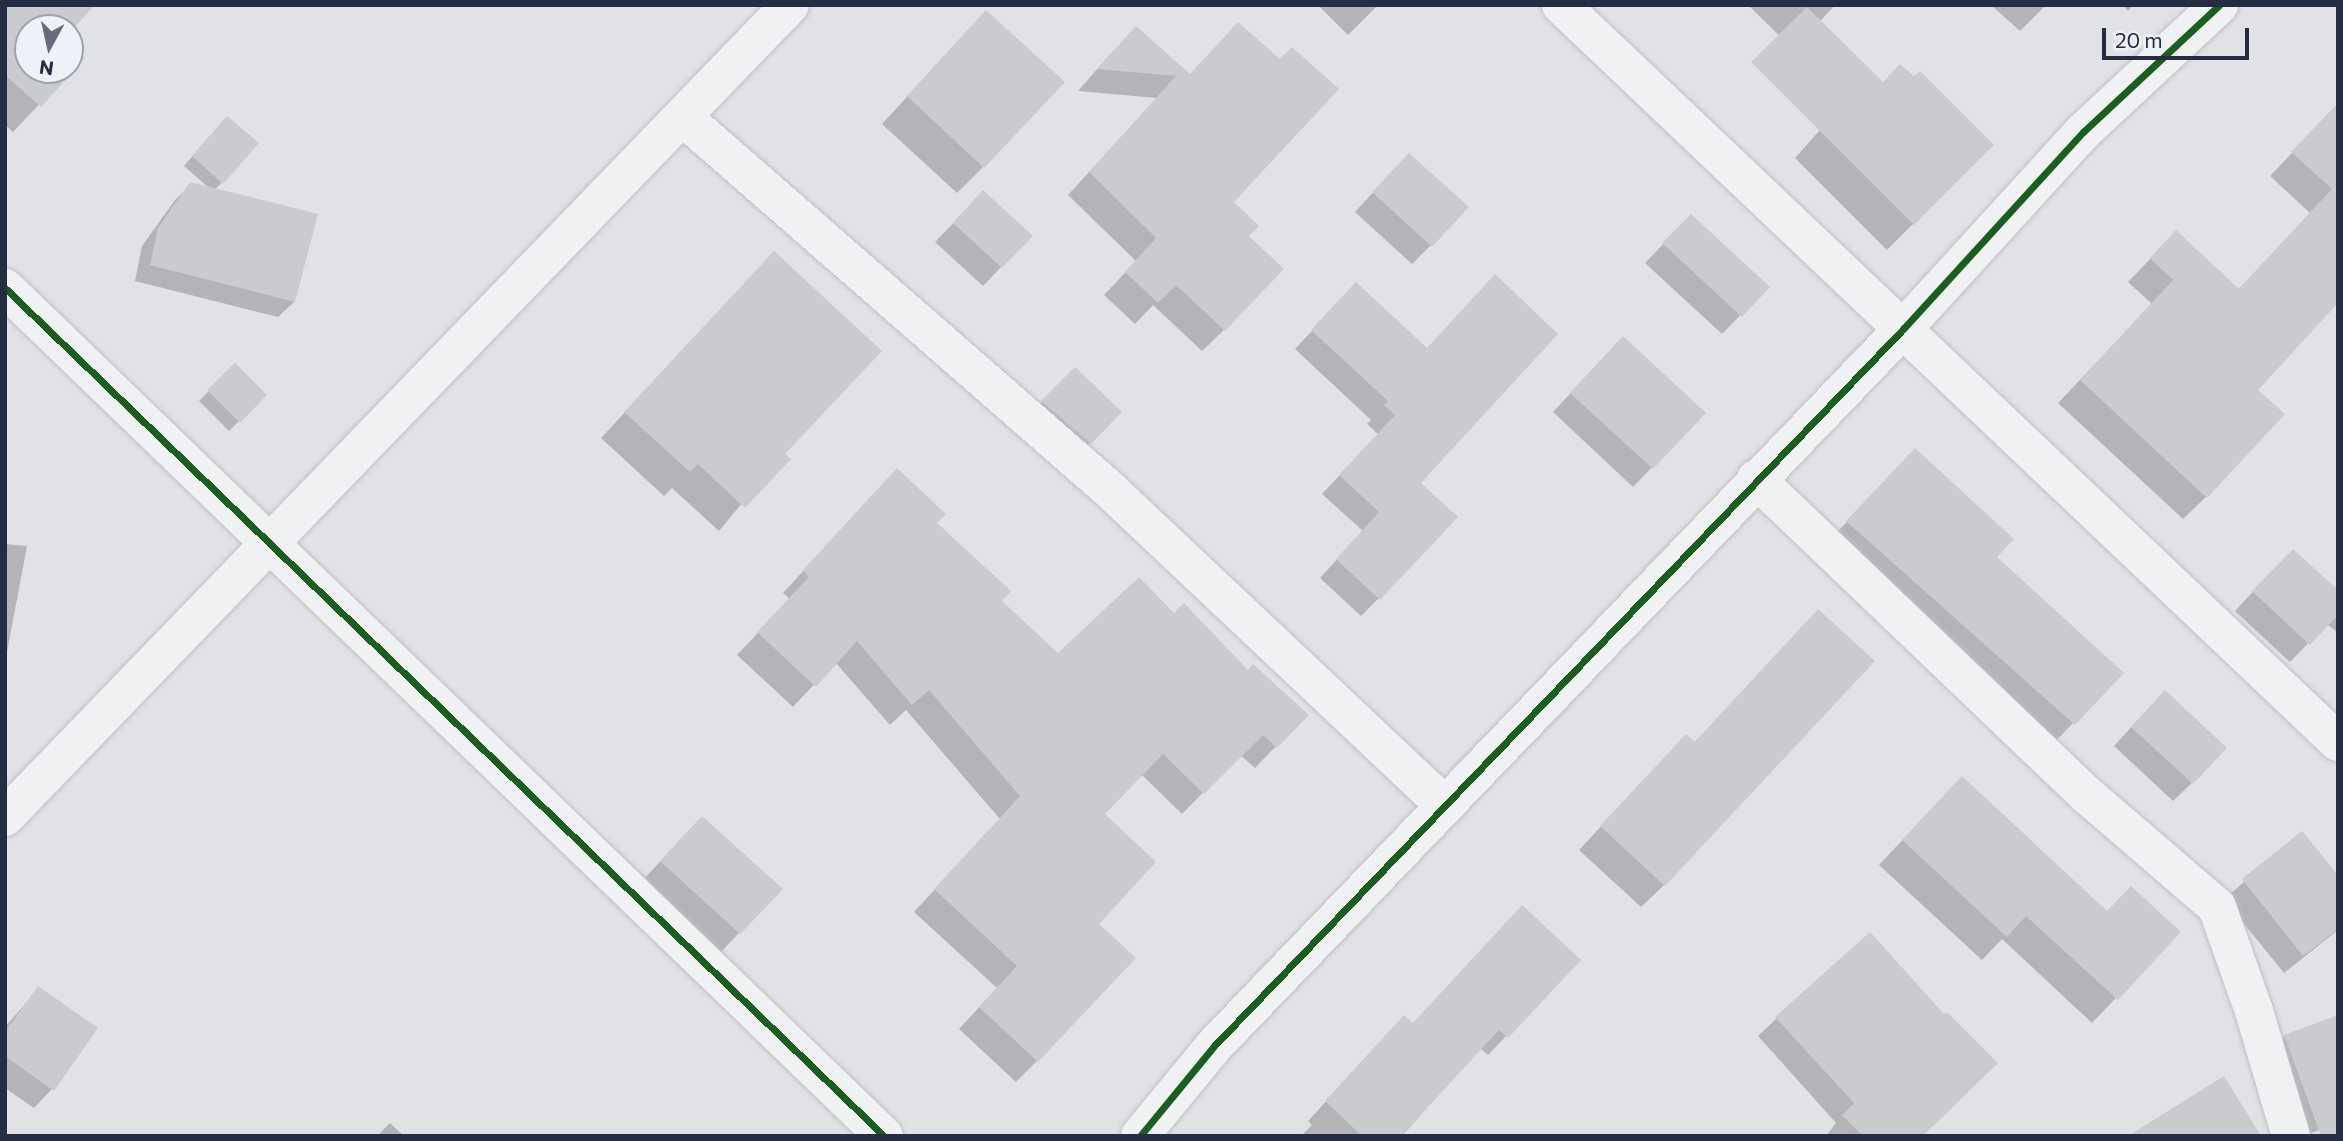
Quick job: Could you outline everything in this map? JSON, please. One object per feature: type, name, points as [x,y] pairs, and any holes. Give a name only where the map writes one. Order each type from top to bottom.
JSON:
[{"type":"street","points":[[5,817],[684,118],[790,5]]},
{"type":"street","points":[[1561,5],[2338,742]]},
{"type":"street","points":[[1140,1136],[1213,1047],[1903,329],[2083,132],[2219,5]]},
{"type":"street","points":[[684,118],[1109,489],[1445,806]]},
{"type":"street","points":[[5,288],[272,541],[884,1136]]},
{"type":"street","points":[[1756,479],[2088,796],[2217,907],[2255,1012],[2291,1136]]},
{"type":"building","points":[[5,5],[95,5],[84,17],[84,14],[14,14],[14,83],[5,75]]},
{"type":"building","points":[[1807,7],[1883,82],[1900,64],[1914,76],[1920,71],[1994,145],[1914,225],[1751,62]]},
{"type":"building","points":[[986,10],[1065,82],[984,168],[907,96]]},
{"type":"building","points":[[1238,22],[1280,59],[1292,47],[1339,89],[1234,202],[1259,226],[1249,236],[1284,269],[1225,331],[1176,285],[1158,303],[1125,272],[1156,238],[1089,172],[1176,76],[1097,69],[1136,26],[1190,74]]},
{"type":"building","points":[[15,84],[62,84],[41,107]]},
{"type":"building","points":[[2338,103],[2338,303],[2258,390],[2285,414],[2207,498],[2080,380],[2173,280],[2150,258],[2176,230],[2239,289],[2332,189],[2291,152]]},
{"type":"building","points":[[227,116],[259,143],[223,184],[192,156]]},
{"type":"building","points":[[1409,153],[1469,207],[1432,247],[1372,192]]},
{"type":"building","points":[[190,182],[318,214],[295,302],[150,265],[158,228]]},
{"type":"building","points":[[983,190],[1033,236],[1002,268],[953,223]]},
{"type":"building","points":[[1691,214],[1770,287],[1742,317],[1662,243]]},
{"type":"building","points":[[774,251],[882,351],[785,454],[791,459],[745,508],[698,464],[690,472],[624,412]]},
{"type":"building","points":[[1495,274],[1558,334],[1421,483],[1458,517],[1380,600],[1336,559],[1379,512],[1339,475],[1395,415],[1384,405],[1388,401],[1311,330],[1356,282],[1427,348]]},
{"type":"building","points":[[1623,336],[1706,413],[1653,469],[1570,393]]},
{"type":"building","points":[[235,363],[267,395],[240,423],[207,390]]},
{"type":"building","points":[[1075,367],[1122,412],[1091,444],[1041,401]]},
{"type":"building","points":[[1915,448],[2014,539],[1997,557],[2124,673],[2075,725],[1846,521]]},
{"type":"building","points":[[897,468],[946,514],[937,523],[1011,591],[1002,601],[1058,653],[1139,577],[1174,613],[1184,603],[1248,670],[1253,664],[1309,715],[1277,748],[1263,735],[1204,794],[1163,754],[1105,814],[1156,862],[1099,924],[1136,958],[1038,1062],[979,1007],[1017,966],[934,889],[1020,796],[929,690],[912,705],[857,641],[816,687],[757,632],[809,577],[803,570]]},
{"type":"building","points":[[2293,549],[2338,590],[2338,615],[2310,645],[2252,591]]},
{"type":"building","points":[[1818,609],[1875,661],[1665,886],[1600,826],[1686,734],[1695,742]]},
{"type":"building","points":[[2165,690],[2227,748],[2193,784],[2131,727]]},
{"type":"building","points":[[1962,776],[2107,911],[2131,886],[2181,932],[2118,1000],[2026,916],[2007,937],[1902,840]]},
{"type":"building","points":[[702,816],[783,889],[740,934],[660,861]]},
{"type":"building","points":[[2302,831],[2338,875],[2338,929],[2303,956],[2242,879]]},
{"type":"building","points":[[1522,905],[1581,960],[1508,1038],[1499,1030],[1401,1136],[1362,1136],[1325,1101],[1404,1015],[1413,1023]]},
{"type":"building","points":[[1870,932],[1944,1014],[1947,1012],[1998,1063],[1923,1136],[1863,1136],[1842,1115],[1854,1103],[1775,1017]]},
{"type":"building","points":[[38,986],[98,1028],[54,1091],[5,1056],[5,1032]]},
{"type":"building","points":[[2338,1015],[2338,1136],[2321,1136],[2284,1035]]},
{"type":"building","points":[[2224,1076],[2261,1136],[2128,1136]]},
{"type":"cycle path","points":[[1140,1136],[1213,1047],[1903,329],[2083,132],[2219,5]]},
{"type":"cycle path","points":[[5,288],[884,1136]]}]
